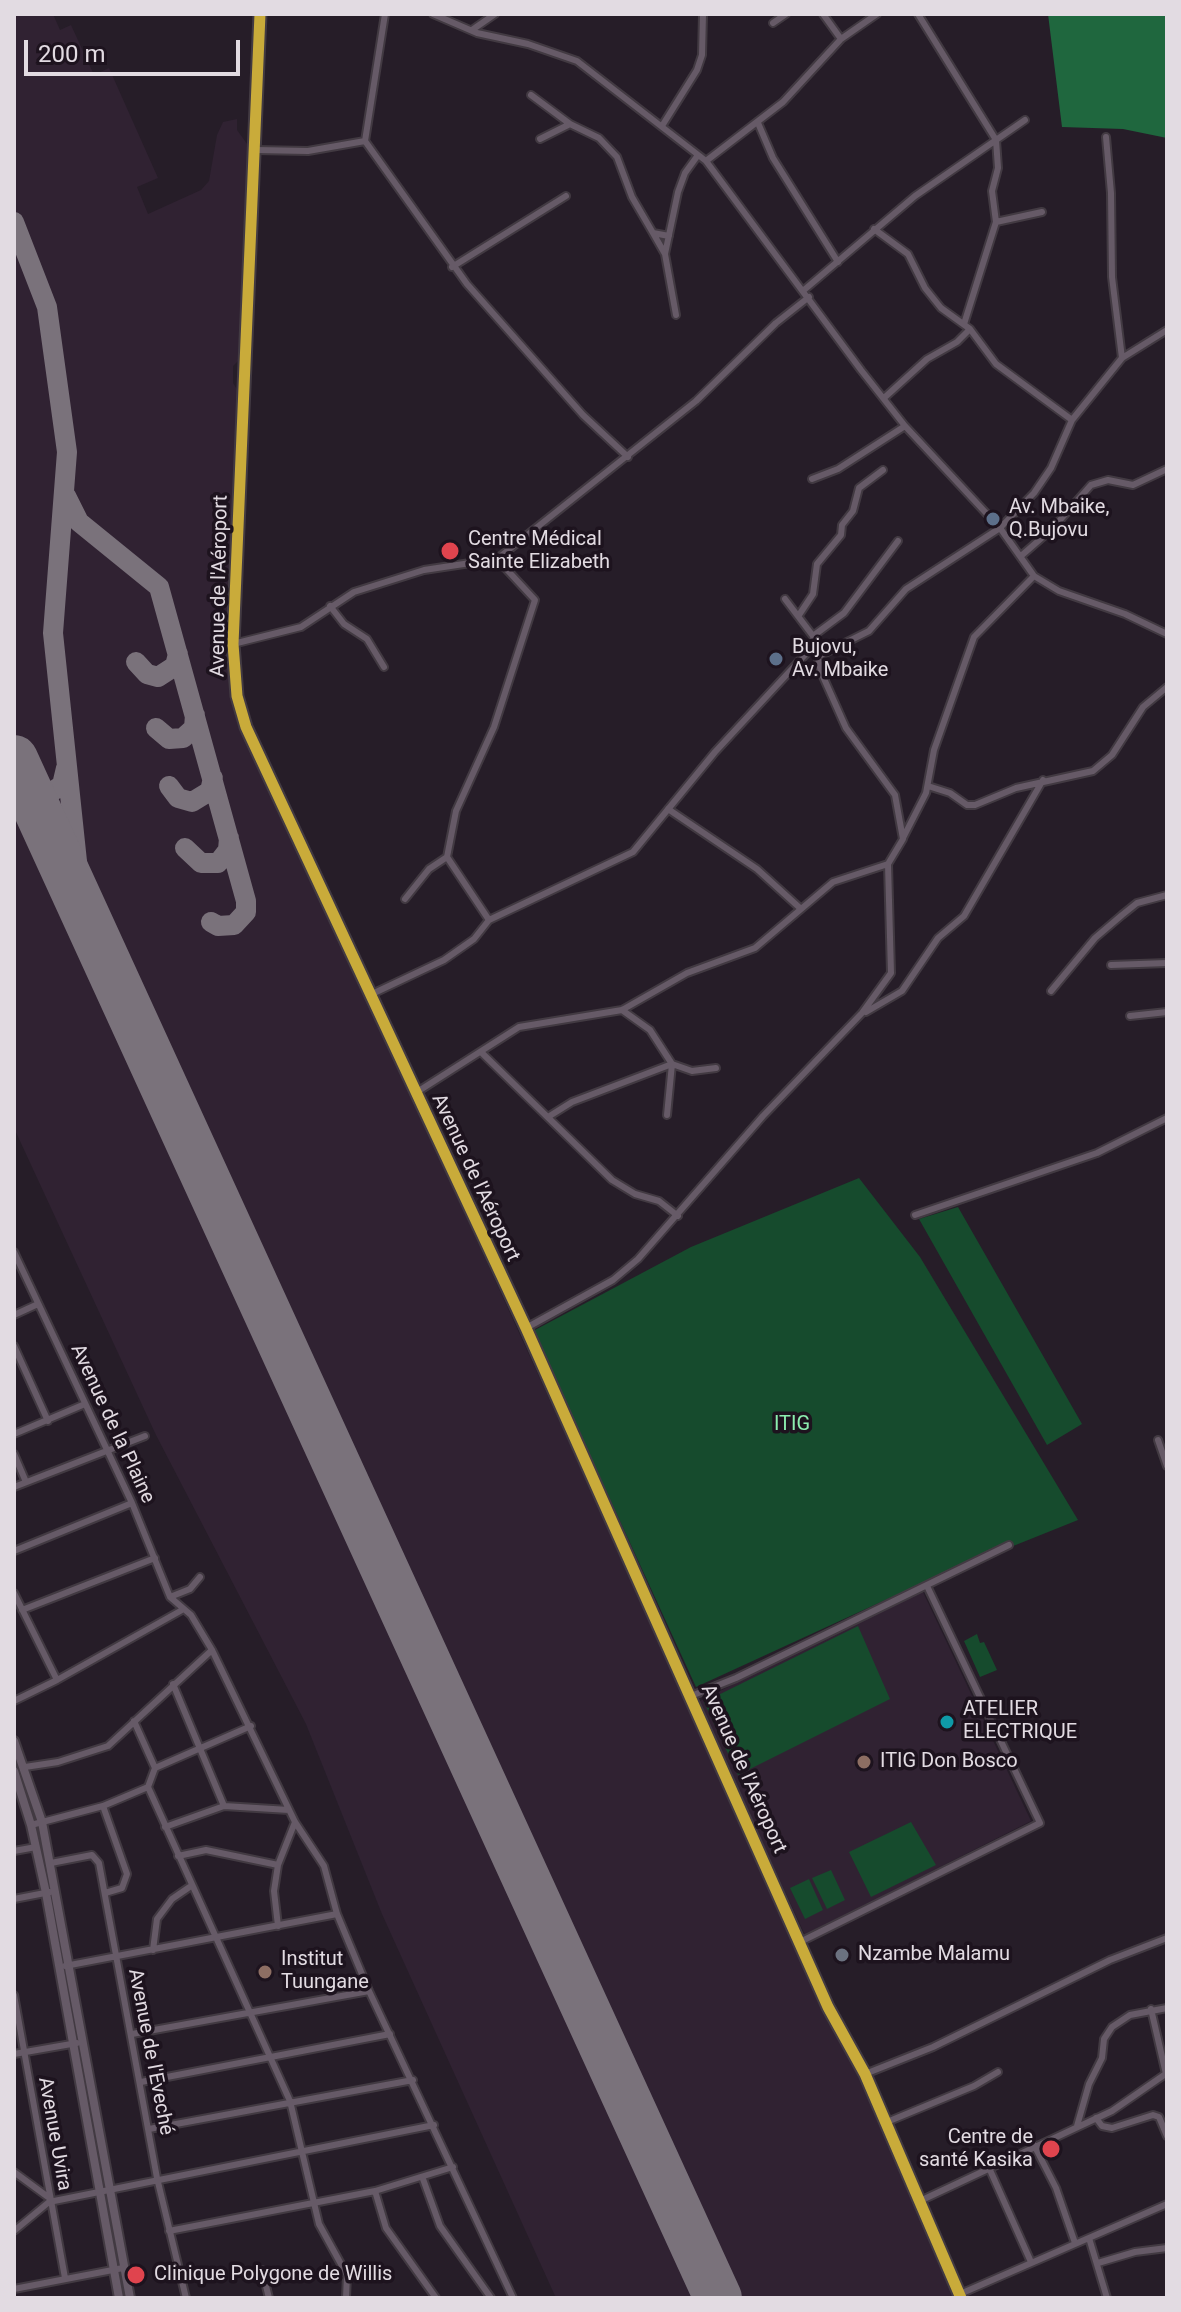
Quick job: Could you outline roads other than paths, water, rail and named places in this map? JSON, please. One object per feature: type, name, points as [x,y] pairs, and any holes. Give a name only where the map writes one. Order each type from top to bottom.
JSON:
[{"type":"highway","name":"Avenue de l'Aéroport","points":[[260,14],[233,644],[237,696],[246,727],[526,1328],[828,2007],[865,2074],[922,2200],[960,2296]]},
{"type":"main road","points":[[14,1741],[42,1822],[51,1863],[50,1892],[57,1968],[102,2190],[130,2298]]},
{"type":"main road","points":[[25,1767],[14,1771],[70,1965],[119,2298]]},
{"type":"street","points":[[385,14],[365,141],[452,267],[583,415],[628,457]]},
{"type":"street","points":[[433,14],[472,30],[528,44],[577,61],[706,161],[905,426],[1000,528],[1034,576],[1059,591],[1116,610],[1167,634]]},
{"type":"street","points":[[472,30],[495,14]]},
{"type":"street","points":[[662,126],[697,70],[702,55],[703,14]]},
{"type":"street","points":[[773,23],[786,14]]},
{"type":"street","points":[[823,14],[841,39]]},
{"type":"street","points":[[706,161],[758,123],[841,39],[877,14]]},
{"type":"street","points":[[884,398],[927,359],[957,342],[967,327],[996,222],[992,191],[999,161],[996,140],[918,14]]},
{"type":"street","points":[[531,95],[570,124],[599,138],[617,157],[632,197],[665,254],[676,315]]},
{"type":"street","points":[[804,290],[915,196],[1025,120]]},
{"type":"street","points":[[758,123],[773,158],[838,262]]},
{"type":"street","points":[[540,139],[570,124]]},
{"type":"street","points":[[1106,137],[1111,193],[1112,277],[1122,358]]},
{"type":"street","points":[[256,150],[308,151],[365,141]]},
{"type":"street","points":[[665,254],[682,182],[698,155]]},
{"type":"street","points":[[452,267],[566,196]]},
{"type":"street","points":[[996,222],[1042,212]]},
{"type":"street","points":[[874,229],[908,254],[925,288],[941,308],[967,327],[996,364],[1072,420]]},
{"type":"street","points":[[653,233],[669,236]]},
{"type":"street","points":[[233,644],[301,627],[354,592],[424,570],[497,559],[696,401],[769,329],[809,297]]},
{"type":"street","points":[[819,656],[869,631],[906,589],[1000,528],[1034,493],[1051,468],[1072,420],[1122,358],[1167,330]]},
{"type":"street","points":[[812,479],[838,469],[905,426]]},
{"type":"street","points":[[1021,556],[1053,528],[1091,485],[1108,480],[1133,485],[1167,469]]},
{"type":"street","points":[[799,615],[811,598],[817,564],[841,535],[842,525],[853,511],[858,490],[883,470]]},
{"type":"street","points":[[372,994],[444,960],[474,939],[489,920],[627,857],[815,640],[844,613],[898,541]]},
{"type":"street","points":[[489,920],[447,857],[456,811],[494,727],[535,600],[497,559]]},
{"type":"street","points":[[526,1328],[626,1270],[678,1216],[763,1116],[862,1013],[891,973],[888,864],[928,786],[934,750],[974,637],[1034,576]]},
{"type":"street","points":[[785,599],[815,640],[821,672],[846,728],[891,785],[903,839]]},
{"type":"street","points":[[330,606],[344,624],[367,639],[384,667]]},
{"type":"street","points":[[928,786],[950,793],[967,805],[975,805],[1043,780],[1093,771],[1112,755],[1143,707],[1167,687]]},
{"type":"street","points":[[862,1013],[902,991],[938,938],[964,916],[1043,780]]},
{"type":"street","points":[[668,809],[757,869],[801,909]]},
{"type":"street","points":[[405,899],[429,869],[447,857]]},
{"type":"street","points":[[415,1092],[526,1025],[622,1010],[687,973],[755,948],[833,882],[888,864]]},
{"type":"street","points":[[1051,991],[1095,938],[1122,915],[1151,897],[1167,895]]},
{"type":"street","points":[[1111,965],[1167,963]]},
{"type":"street","points":[[622,1010],[650,1030],[672,1064],[692,1071],[716,1068]]},
{"type":"street","points":[[1130,1016],[1167,1012]]},
{"type":"street","points":[[482,1053],[612,1180],[635,1194],[659,1201],[678,1216]]},
{"type":"street","points":[[667,1115],[672,1064]]},
{"type":"street","points":[[548,1117],[565,1105],[672,1064]]},
{"type":"street","points":[[915,1215],[1097,1153],[1167,1118]]},
{"type":"street","name":"Avenue de la Plaine","points":[[14,1252],[132,1503],[170,1597],[191,1615],[212,1650],[295,1822],[324,1866],[337,1914],[369,1991],[513,2298]]},
{"type":"street","points":[[14,1315],[38,1304]]},
{"type":"street","points":[[14,1346],[48,1421]]},
{"type":"street","points":[[14,1434],[85,1404]]},
{"type":"street","points":[[14,1487],[145,1436]]},
{"type":"street","points":[[1158,1440],[1167,1466]]},
{"type":"street","points":[[14,1454],[26,1482]]},
{"type":"street","points":[[14,1551],[132,1503]]},
{"type":"street","points":[[691,1696],[736,1678],[1009,1545]]},
{"type":"street","points":[[22,1610],[155,1558]]},
{"type":"street","points":[[170,1597],[190,1589],[200,1577]]},
{"type":"street","points":[[800,1942],[1040,1823],[927,1586]]},
{"type":"street","points":[[14,1593],[57,1680]]},
{"type":"street","points":[[14,1701],[182,1610]]},
{"type":"street","points":[[25,1767],[100,1750],[212,1650]]},
{"type":"street","points":[[173,1684],[224,1806]]},
{"type":"street","points":[[134,1721],[155,1768],[148,1787],[247,2013],[290,2101],[321,2232],[345,2270],[346,2298]]},
{"type":"street","points":[[155,1768],[203,1750],[251,1726]]},
{"type":"street","points":[[31,1825],[103,1806],[148,1787]]},
{"type":"street","points":[[103,1806],[127,1874],[122,1888],[105,1893]]},
{"type":"street","points":[[165,1827],[224,1806],[268,1812],[289,1810]]},
{"type":"street","points":[[278,1926],[274,1891],[278,1865],[295,1822]]},
{"type":"street","points":[[14,1851],[36,1847]]},
{"type":"street","points":[[178,1856],[206,1850],[278,1865]]},
{"type":"street","name":"Avenue de l'Eveché","points":[[51,1863],[95,1855],[105,1893],[157,2178],[186,2298]]},
{"type":"street","points":[[153,1950],[157,1919],[172,1899],[191,1886]]},
{"type":"street","points":[[14,1899],[50,1892]]},
{"type":"street","points":[[57,1968],[337,1914]]},
{"type":"street","points":[[865,2074],[933,2047],[1110,1960],[1167,1938]]},
{"type":"street","points":[[132,2034],[369,1991]]},
{"type":"street","name":"Avenue Uvira","points":[[14,1995],[65,2278]]},
{"type":"street","points":[[1077,2126],[1089,2084],[1102,2058],[1107,2033],[1117,2022],[1151,2009],[1167,2008]]},
{"type":"street","points":[[922,2200],[1112,2111],[1167,2074],[1151,2009]]},
{"type":"street","points":[[141,2082],[390,2034]]},
{"type":"street","points":[[14,2054],[82,2042]]},
{"type":"street","points":[[887,2122],[974,2086],[998,2072]]},
{"type":"street","points":[[149,2129],[413,2080]]},
{"type":"street","points":[[1096,2118],[1102,2126],[1112,2128],[1153,2115],[1159,2117],[1167,2136]]},
{"type":"street","points":[[14,2231],[49,2200],[434,2125]]},
{"type":"street","points":[[1034,2145],[1056,2188],[1075,2243]]},
{"type":"street","points":[[169,2231],[375,2191],[423,2179],[453,2167]]},
{"type":"street","points":[[990,2170],[1031,2262]]},
{"type":"street","points":[[14,2172],[49,2200]]},
{"type":"street","points":[[423,2179],[440,2226],[491,2298]]},
{"type":"street","points":[[375,2191],[386,2228],[436,2298]]},
{"type":"street","points":[[960,2296],[1031,2262],[1166,2207]]},
{"type":"street","points":[[1089,2238],[1107,2298]]},
{"type":"street","points":[[1098,2263],[1135,2252],[1167,2248]]},
{"type":"street","points":[[14,2289],[123,2268]]},
{"type":"street","points":[[262,2270],[269,2298]]},
{"type":"place","name":"Av. Mbaike, Q.Bujovu","points":[[993,519]]},
{"type":"place","name":"Centre Médical Sainte Elizabeth","points":[[450,551]]},
{"type":"place","name":"Bujovu, Av. Mbaike","points":[[776,659]]},
{"type":"place","name":"ATELIER ELECTRIQUE","points":[[947,1722]]},
{"type":"place","name":"ITIG Don Bosco","points":[[864,1762]]},
{"type":"place","name":"Nzambe Malamu","points":[[842,1955]]},
{"type":"place","name":"Institut Tuungane","points":[[265,1972]]},
{"type":"place","name":"Centre de santé Kasika","points":[[1051,2149]]},
{"type":"place","name":"Clinique Polygone de Willis","points":[[136,2275]]},
{"type":"park label","name":"ITIG","points":[[792,1425]]}]
